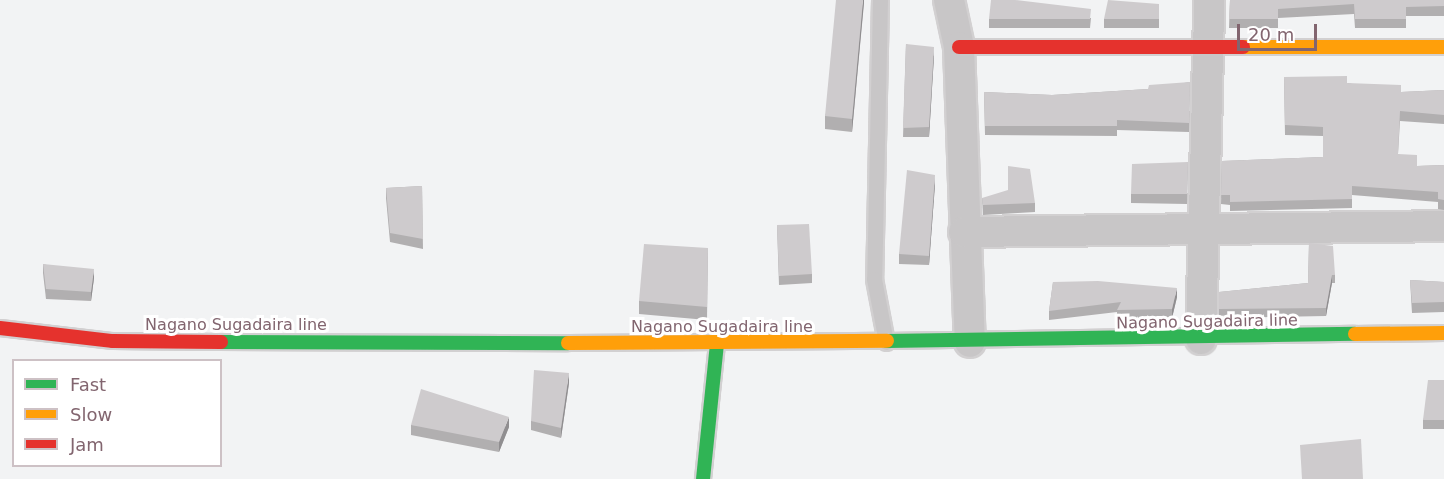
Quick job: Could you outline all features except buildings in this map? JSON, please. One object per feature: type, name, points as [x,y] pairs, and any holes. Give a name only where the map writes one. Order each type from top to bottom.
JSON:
[{"type":"main road","points":[[959,47],[1444,47]]},
{"type":"main road","name":"Nagano Sugadaira line","points":[[0,328],[112,341],[717,344],[1201,339],[1444,333]]},
{"type":"main road","points":[[703,479],[717,344]]},
{"type":"street","points":[[949,0],[959,47],[964,232],[970,342]]},
{"type":"street","points":[[1201,339],[1210,48],[1209,0]]},
{"type":"street","points":[[964,232],[1444,226]]},
{"type":"lane","points":[[880,0],[874,279],[886,342]]},
{"type":"traffic: fast","points":[[887,341],[1355,334]]},
{"type":"traffic: fast","points":[[221,342],[568,343]]},
{"type":"traffic: fast","points":[[703,479],[717,344]]},
{"type":"traffic: slow","points":[[1243,47],[1444,47]]},
{"type":"traffic: slow","points":[[1355,334],[1444,333]]},
{"type":"traffic: slow","points":[[568,343],[887,341]]},
{"type":"traffic: jam","points":[[959,47],[1243,47]]},
{"type":"traffic: jam","points":[[0,328],[113,341],[221,342]]}]
